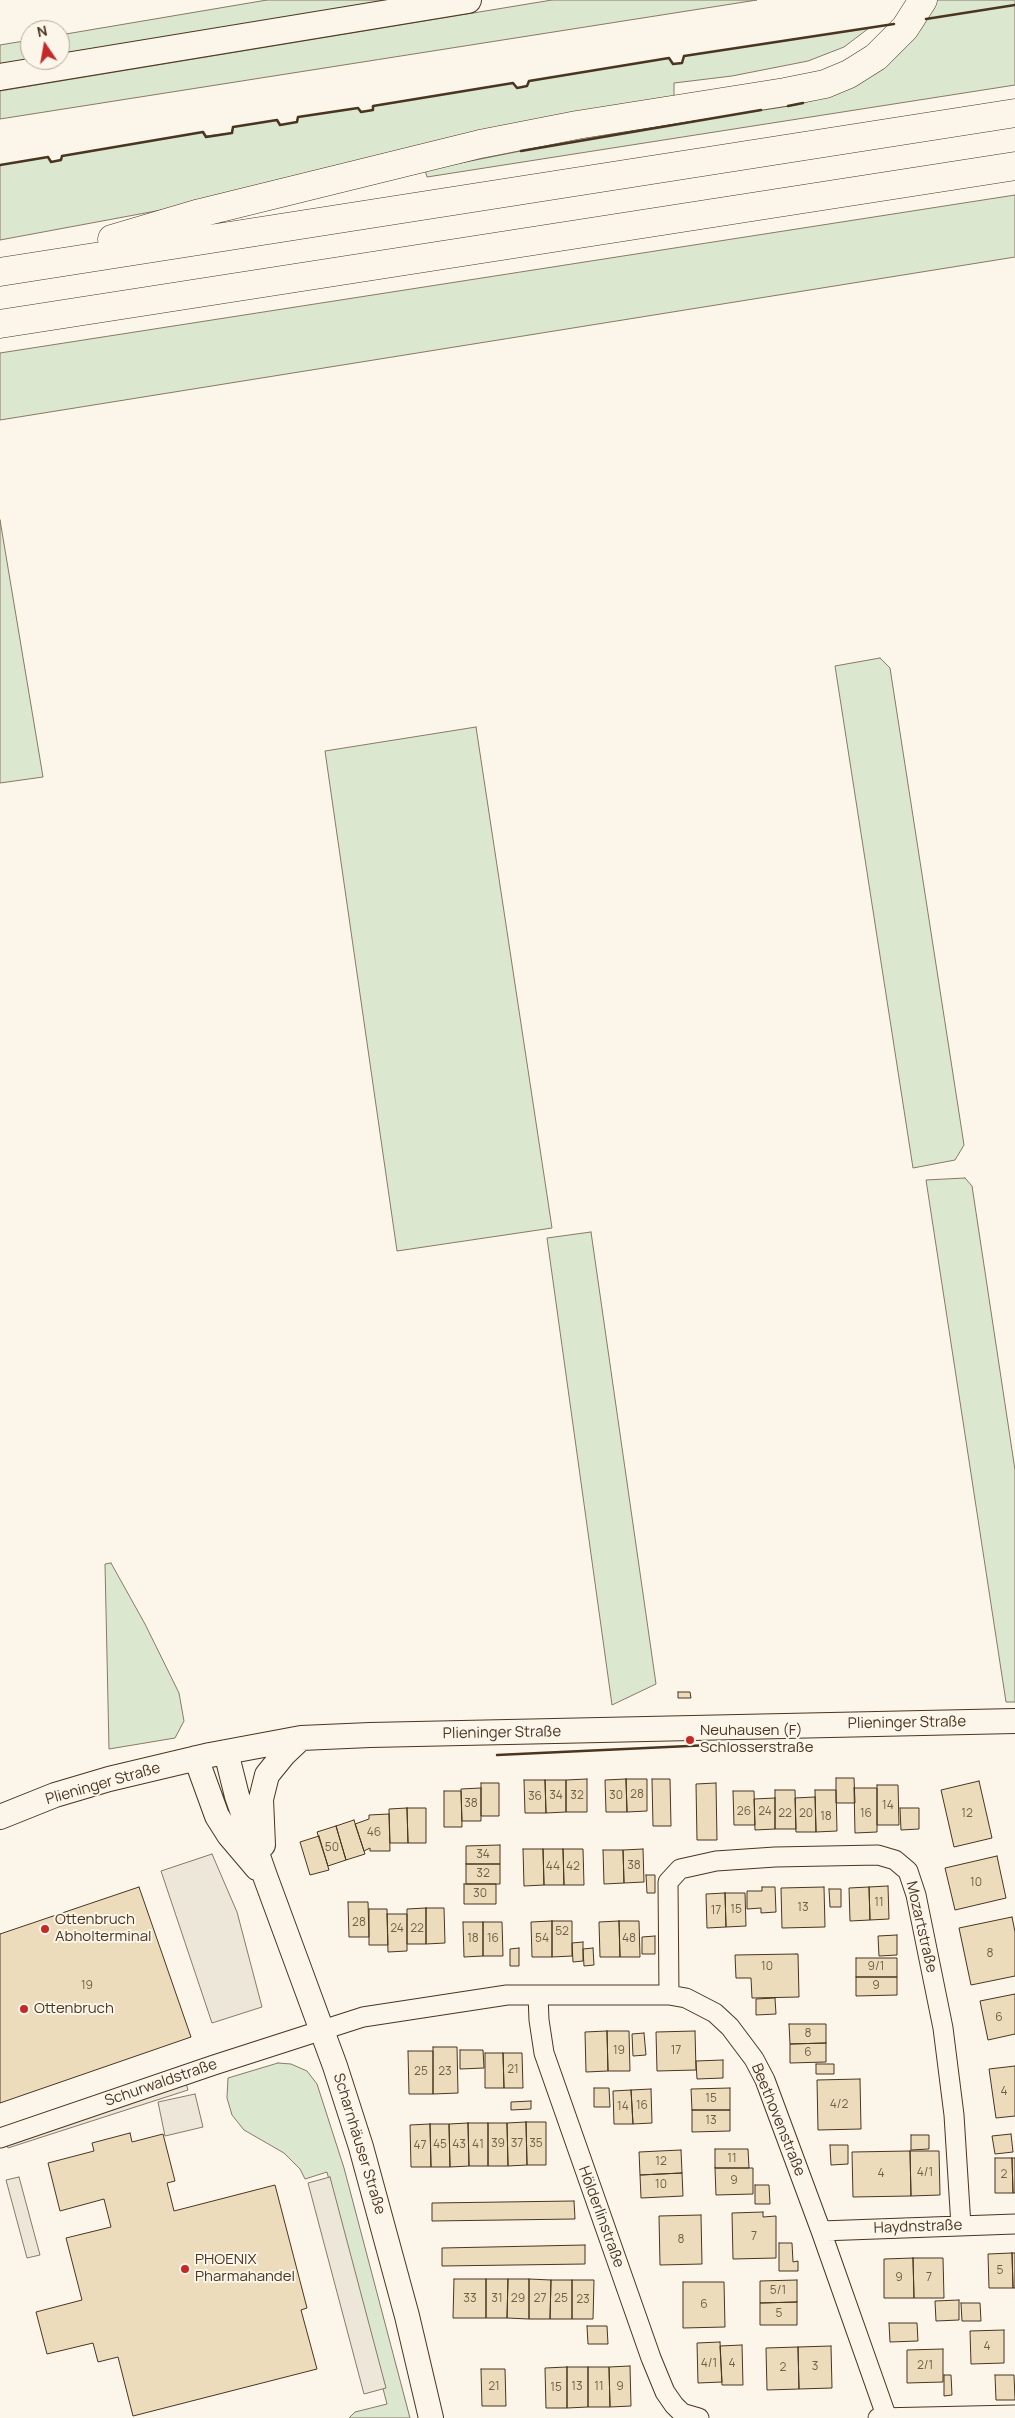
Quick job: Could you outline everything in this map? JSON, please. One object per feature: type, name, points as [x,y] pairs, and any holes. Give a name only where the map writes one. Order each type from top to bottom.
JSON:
[{"type":"highway","points":[[9,270],[200,213],[446,152],[577,125],[825,84],[849,74],[876,57],[905,28],[924,0]]},
{"type":"highway","points":[[9,270],[1015,113]]},
{"type":"highway","points":[[0,324],[1015,166]]},
{"type":"main road","points":[[0,77],[468,0]]},
{"type":"street","name":"Plieninger Straße","points":[[0,1818],[88,1785],[196,1758],[301,1738],[362,1735],[1015,1721]]},
{"type":"street","name":"Scharnhäuser Straße","points":[[265,1876],[261,1812],[263,1790],[267,1775],[272,1767],[301,1738]]},
{"type":"street","name":"Scharnhäuser Straße","points":[[226,1752],[237,1796],[322,2029],[373,2190],[431,2418]]},
{"type":"street","name":"Scharnhäuser Straße","points":[[196,1758],[217,1816],[229,1835],[265,1876]]},
{"type":"street","name":"Mozartstraße","points":[[668,1995],[668,1882],[680,1869],[716,1861],[775,1857],[878,1855],[895,1860],[908,1871],[916,1895],[943,2028],[954,2115],[961,2226]]},
{"type":"street","name":"Beethovenstraße","points":[[322,2029],[362,2018],[507,1995],[668,1995],[686,1998],[715,2013],[730,2027],[754,2059],[765,2080],[887,2418]]},
{"type":"street","name":"Hölderlinstraße","points":[[538,1995],[539,2020],[544,2053],[651,2358],[665,2392],[674,2405],[682,2413],[699,2418]]},
{"type":"street","name":"Schurwaldstraße","points":[[0,2138],[322,2029]]},
{"type":"street","name":"Haydnstraße","points":[[821,2231],[1015,2224]]},
{"type":"street","points":[[878,2418],[1015,2415]]},
{"type":"green space","points":[[267,0],[391,0],[70,53],[70,33]]},
{"type":"green space","points":[[552,0],[757,0],[0,119],[0,91]]},
{"type":"green space","points":[[934,0],[1015,0],[1015,85],[427,177],[425,170],[635,130],[796,105],[837,93],[886,65],[899,54],[911,40]]},
{"type":"green space","points":[[869,28],[844,47],[808,61],[732,76],[674,83],[674,99],[172,208],[0,240],[0,165],[48,157],[51,162],[60,160],[62,156],[203,132],[206,136],[231,133],[233,127],[277,120],[280,125],[296,122],[298,117],[358,108],[361,112],[372,110],[373,106],[513,83],[517,88],[527,86],[529,81],[669,58],[673,64],[682,63],[684,56]]},
{"type":"green space","points":[[20,42],[20,61],[0,64],[0,45]]},
{"type":"green space","points":[[1015,195],[1015,257],[0,420],[0,353]]},
{"type":"green space","points":[[0,520],[43,777],[0,783]]},
{"type":"green space","points":[[880,658],[890,668],[964,1145],[955,1160],[913,1168],[835,666]]},
{"type":"green space","points":[[476,727],[552,1228],[397,1251],[325,751]]},
{"type":"green space","points":[[965,1178],[972,1186],[1015,1470],[1015,1702],[1006,1702],[926,1180]]},
{"type":"green space","points":[[591,1232],[656,1684],[612,1705],[547,1238]]},
{"type":"green space","points":[[111,1563],[145,1624],[179,1693],[184,1721],[175,1738],[109,1749],[105,1564]]},
{"type":"green space","points":[[278,2063],[291,2064],[307,2071],[317,2084],[344,2168],[410,2418],[349,2418],[355,2412],[387,2404],[327,2172],[305,2179],[300,2169],[284,2153],[244,2130],[232,2115],[227,2098],[228,2078]]},
{"type":"shaded area","points":[[212,1854],[237,1912],[262,2007],[212,2023],[161,1871]]},
{"type":"shaded area","points":[[186,2083],[188,2090],[8,2148],[5,2141]]},
{"type":"shaded area","points":[[195,2094],[203,2127],[165,2136],[158,2102]]},
{"type":"shaded area","points":[[19,2177],[40,2255],[27,2258],[6,2180]]},
{"type":"shaded area","points":[[330,2177],[386,2388],[364,2394],[308,2183]]},
{"type":"building","points":[[678,1692],[690,1692],[691,1698],[678,1698]]},
{"type":"building","points":[[836,1778],[854,1778],[855,1803],[836,1803]]},
{"type":"building","points":[[587,1779],[587,1812],[566,1812],[566,1780]]},
{"type":"building","points":[[626,1779],[627,1812],[606,1812],[605,1780]]},
{"type":"building","points":[[626,1779],[647,1779],[647,1811],[627,1812]]},
{"type":"building","points":[[652,1779],[670,1779],[671,1826],[653,1826]]},
{"type":"building","points":[[524,1780],[545,1780],[546,1813],[525,1813]]},
{"type":"building","points":[[545,1780],[566,1780],[566,1812],[546,1813]]},
{"type":"building","points":[[979,1781],[992,1838],[954,1847],[941,1790]]},
{"type":"building","points":[[481,1783],[499,1783],[499,1816],[481,1816]]},
{"type":"building","points":[[716,1783],[717,1840],[697,1840],[696,1784]]},
{"type":"building","points":[[877,1785],[898,1785],[899,1825],[877,1825]]},
{"type":"building","points":[[481,1788],[481,1821],[462,1821],[461,1789]]},
{"type":"building","points":[[854,1788],[877,1788],[877,1832],[855,1833]]},
{"type":"building","points":[[775,1790],[795,1790],[796,1829],[775,1829]]},
{"type":"building","points":[[815,1790],[836,1790],[837,1831],[816,1832]]},
{"type":"building","points":[[444,1791],[461,1791],[462,1827],[444,1827]]},
{"type":"building","points":[[733,1791],[754,1791],[755,1825],[734,1825]]},
{"type":"building","points":[[815,1797],[816,1832],[796,1832],[795,1798]]},
{"type":"building","points":[[775,1798],[775,1829],[755,1830],[754,1799]]},
{"type":"building","points":[[407,1808],[426,1808],[426,1843],[408,1843]]},
{"type":"building","points":[[407,1808],[408,1843],[390,1843],[389,1809]]},
{"type":"building","points":[[900,1808],[919,1808],[919,1829],[901,1830]]},
{"type":"building","points":[[389,1814],[390,1851],[370,1851],[370,1848],[364,1851],[355,1824],[369,1819],[369,1815]]},
{"type":"building","points":[[354,1820],[365,1854],[346,1860],[336,1826]]},
{"type":"building","points":[[336,1826],[346,1860],[328,1866],[317,1832]]},
{"type":"building","points":[[319,1836],[329,1870],[310,1875],[300,1842]]},
{"type":"building","points":[[500,1845],[500,1864],[466,1864],[466,1846]]},
{"type":"building","points":[[523,1849],[543,1849],[544,1885],[524,1886]]},
{"type":"building","points":[[543,1849],[563,1849],[564,1885],[544,1885]]},
{"type":"building","points":[[563,1849],[583,1849],[584,1885],[564,1885]]},
{"type":"building","points":[[643,1849],[644,1882],[624,1883],[623,1850]]},
{"type":"building","points":[[603,1850],[623,1850],[624,1883],[604,1884]]},
{"type":"building","points":[[997,1856],[1006,1898],[955,1910],[945,1868]]},
{"type":"building","points":[[466,1864],[500,1864],[500,1884],[466,1884]]},
{"type":"building","points":[[646,1875],[655,1875],[655,1893],[647,1893]]},
{"type":"building","points":[[464,1884],[496,1884],[496,1904],[464,1904]]},
{"type":"building","points":[[888,1886],[889,1919],[870,1920],[869,1887]]},
{"type":"building","points":[[139,1887],[191,2037],[0,2103],[0,1934]]},
{"type":"building","points":[[762,1887],[775,1887],[776,1912],[761,1913],[761,1908],[747,1909],[747,1891],[762,1891]]},
{"type":"building","points":[[824,1887],[825,1927],[782,1928],[781,1888]]},
{"type":"building","points":[[869,1887],[870,1920],[850,1921],[849,1888]]},
{"type":"building","points":[[829,1889],[841,1889],[841,1907],[830,1907]]},
{"type":"building","points":[[725,1893],[726,1927],[707,1928],[706,1894]]},
{"type":"building","points":[[725,1893],[745,1893],[746,1926],[726,1927]]},
{"type":"building","points":[[348,1902],[368,1902],[369,1937],[349,1937]]},
{"type":"building","points":[[426,1908],[444,1908],[445,1943],[426,1944]]},
{"type":"building","points":[[426,1908],[426,1944],[407,1944],[407,1909]]},
{"type":"building","points":[[369,1909],[387,1909],[388,1945],[369,1945]]},
{"type":"building","points":[[387,1914],[407,1914],[407,1951],[388,1952]]},
{"type":"building","points":[[1012,1917],[1015,1932],[1015,1976],[971,1985],[959,1928]]},
{"type":"building","points":[[552,1921],[572,1921],[572,1956],[552,1957]]},
{"type":"building","points":[[552,1921],[552,1957],[532,1957],[531,1922]]},
{"type":"building","points":[[619,1921],[639,1921],[640,1957],[620,1957]]},
{"type":"building","points":[[619,1921],[620,1957],[600,1957],[599,1922]]},
{"type":"building","points":[[463,1922],[483,1922],[483,1956],[464,1957]]},
{"type":"building","points":[[483,1922],[502,1922],[503,1956],[483,1956]]},
{"type":"building","points":[[897,1935],[897,1955],[879,1956],[878,1936]]},
{"type":"building","points":[[655,1936],[655,1954],[642,1954],[642,1937]]},
{"type":"building","points":[[583,1942],[583,1961],[573,1962],[572,1943]]},
{"type":"building","points":[[519,1948],[519,1966],[510,1966],[510,1949]]},
{"type":"building","points":[[593,1948],[594,1965],[584,1966],[583,1949]]},
{"type":"building","points":[[798,1954],[799,1997],[752,1998],[751,1978],[736,1978],[735,1955]]},
{"type":"building","points":[[856,1958],[897,1958],[897,1977],[856,1977]]},
{"type":"building","points":[[856,1977],[897,1977],[897,1995],[856,1996]]},
{"type":"building","points":[[1015,1994],[1015,2034],[988,2040],[980,2001]]},
{"type":"building","points":[[775,1998],[776,2014],[756,2015],[756,1999]]},
{"type":"building","points":[[789,2024],[826,2024],[826,2043],[790,2044]]},
{"type":"building","points":[[607,2031],[608,2071],[586,2072],[585,2032]]},
{"type":"building","points":[[607,2031],[629,2031],[630,2071],[608,2071]]},
{"type":"building","points":[[695,2031],[696,2070],[657,2071],[656,2032]]},
{"type":"building","points":[[644,2033],[646,2055],[633,2056],[632,2034]]},
{"type":"building","points":[[826,2043],[826,2062],[790,2063],[790,2044]]},
{"type":"building","points":[[433,2047],[457,2047],[458,2093],[433,2094]]},
{"type":"building","points":[[460,2050],[483,2050],[484,2068],[460,2069]]},
{"type":"building","points":[[408,2051],[433,2051],[433,2094],[409,2094]]},
{"type":"building","points":[[485,2053],[503,2053],[504,2088],[485,2088]]},
{"type":"building","points":[[503,2053],[522,2053],[523,2088],[504,2088]]},
{"type":"building","points":[[723,2060],[723,2078],[697,2079],[696,2061]]},
{"type":"building","points":[[816,2064],[834,2064],[834,2074],[816,2074]]},
{"type":"building","points":[[1015,2066],[1015,2116],[996,2118],[989,2069]]},
{"type":"building","points":[[860,2079],[861,2129],[818,2130],[817,2080]]},
{"type":"building","points":[[594,2088],[609,2088],[610,2107],[594,2107]]},
{"type":"building","points":[[730,2088],[730,2110],[692,2110],[691,2089]]},
{"type":"building","points":[[651,2089],[652,2123],[633,2124],[631,2090]]},
{"type":"building","points":[[631,2090],[633,2124],[614,2124],[613,2091]]},
{"type":"building","points":[[531,2101],[531,2109],[511,2110],[511,2102]]},
{"type":"building","points":[[692,2110],[730,2110],[730,2131],[692,2132]]},
{"type":"building","points":[[526,2122],[546,2122],[546,2165],[527,2165]]},
{"type":"building","points":[[526,2122],[527,2165],[508,2166],[507,2123]]},
{"type":"building","points":[[468,2123],[469,2166],[450,2167],[449,2124]]},
{"type":"building","points":[[468,2123],[488,2123],[488,2166],[469,2166]]},
{"type":"building","points":[[488,2123],[507,2123],[508,2166],[488,2166]]},
{"type":"building","points":[[430,2124],[431,2167],[411,2167],[410,2125]]},
{"type":"building","points":[[430,2124],[449,2124],[450,2167],[431,2167]]},
{"type":"building","name":"PHOENIX Pharmahandel","points":[[130,2133],[132,2142],[163,2134],[175,2181],[167,2183],[174,2211],[275,2185],[307,2308],[301,2310],[317,2369],[133,2416],[118,2357],[98,2362],[93,2343],[47,2354],[36,2312],[82,2300],[66,2238],[111,2227],[104,2199],[60,2211],[48,2163],[94,2151],[92,2143]]},
{"type":"building","points":[[1011,2134],[1013,2152],[995,2154],[992,2136]]},
{"type":"building","points":[[911,2135],[929,2135],[929,2149],[911,2150]]},
{"type":"building","points":[[830,2145],[848,2145],[848,2164],[831,2165]]},
{"type":"building","points":[[715,2149],[748,2149],[749,2168],[715,2168]]},
{"type":"building","points":[[681,2150],[682,2173],[640,2175],[639,2152]]},
{"type":"building","points":[[910,2151],[939,2151],[940,2195],[911,2196]]},
{"type":"building","points":[[910,2151],[911,2196],[853,2197],[852,2152]]},
{"type":"building","points":[[995,2158],[1012,2158],[1013,2193],[995,2193]]},
{"type":"building","points":[[1012,2158],[1015,2158],[1015,2193],[1013,2193]]},
{"type":"building","points":[[715,2168],[753,2168],[753,2194],[716,2195]]},
{"type":"building","points":[[682,2173],[683,2196],[641,2198],[640,2175]]},
{"type":"building","points":[[755,2185],[769,2185],[770,2204],[755,2204]]},
{"type":"building","points":[[574,2201],[575,2219],[432,2221],[432,2203]]},
{"type":"building","points":[[763,2212],[763,2217],[776,2216],[776,2258],[733,2259],[732,2213]]},
{"type":"building","points":[[701,2215],[702,2264],[660,2265],[659,2216]]},
{"type":"building","points":[[779,2243],[792,2243],[793,2262],[798,2261],[798,2271],[779,2271]]},
{"type":"building","points":[[585,2245],[585,2264],[442,2266],[442,2248]]},
{"type":"building","points":[[1012,2253],[1015,2253],[1015,2288],[1013,2288]]},
{"type":"building","points":[[1012,2253],[1013,2288],[989,2288],[988,2254]]},
{"type":"building","points":[[913,2258],[943,2258],[944,2298],[914,2298]]},
{"type":"building","points":[[913,2258],[914,2298],[884,2298],[884,2259]]},
{"type":"building","points":[[454,2279],[486,2279],[486,2318],[453,2318]]},
{"type":"building","points":[[486,2279],[508,2279],[507,2318],[486,2318]]},
{"type":"building","points":[[508,2279],[529,2279],[529,2319],[507,2318]]},
{"type":"building","points":[[529,2279],[551,2280],[550,2319],[529,2319]]},
{"type":"building","points":[[551,2280],[572,2280],[572,2319],[550,2319]]},
{"type":"building","points":[[572,2280],[594,2280],[593,2319],[572,2319]]},
{"type":"building","points":[[797,2280],[797,2302],[760,2303],[760,2281]]},
{"type":"building","points":[[683,2282],[724,2282],[725,2327],[683,2328]]},
{"type":"building","points":[[959,2300],[959,2320],[936,2321],[935,2301]]},
{"type":"building","points":[[797,2302],[797,2325],[760,2325],[760,2303]]},
{"type":"building","points":[[961,2303],[980,2303],[981,2321],[962,2321]]},
{"type":"building","points":[[889,2323],[917,2323],[918,2341],[890,2342]]},
{"type":"building","points":[[587,2326],[607,2326],[608,2344],[588,2344]]},
{"type":"building","points":[[1004,2330],[1004,2363],[971,2364],[970,2331]]},
{"type":"building","points":[[720,2342],[722,2382],[698,2383],[697,2343]]},
{"type":"building","points":[[742,2345],[743,2385],[722,2385],[720,2346]]},
{"type":"building","points":[[831,2346],[832,2388],[799,2389],[798,2347]]},
{"type":"building","points":[[798,2347],[799,2389],[767,2390],[766,2348]]},
{"type":"building","points":[[943,2349],[943,2382],[907,2383],[907,2350]]},
{"type":"building","points":[[630,2366],[631,2406],[610,2407],[609,2367]]},
{"type":"building","points":[[567,2367],[567,2408],[546,2408],[545,2368]]},
{"type":"building","points":[[567,2367],[588,2367],[588,2407],[567,2408]]},
{"type":"building","points":[[588,2367],[609,2367],[610,2407],[588,2407]]},
{"type":"building","points":[[481,2369],[505,2369],[506,2406],[482,2406]]},
{"type":"building","points":[[944,2375],[951,2375],[952,2395],[944,2396]]},
{"type":"building","points":[[995,2375],[1014,2375],[1015,2400],[996,2400]]},
{"type":"wall","points":[[926,19],[1015,5]]},
{"type":"wall","points":[[0,165],[48,157],[51,162],[61,160],[62,156],[203,132],[206,137],[232,133],[233,127],[277,120],[280,125],[297,122],[298,117],[358,108],[361,112],[373,110],[373,106],[513,83],[517,88],[527,86],[529,81],[669,58],[673,64],[682,63],[684,56],[894,24]]},
{"type":"wall","points":[[788,106],[803,103]]},
{"type":"wall","points":[[521,151],[761,110]]},
{"type":"wall","points":[[497,1755],[710,1745]]},
{"type":"place","name":"Neuhausen (F) Schlosserstraße","points":[[690,1740]]},
{"type":"place","name":"Ottenbruch Abholterminal","points":[[45,1929]]},
{"type":"place","name":"Ottenbruch","points":[[24,2009]]},
{"type":"place","name":"PHOENIX Pharmahandel","points":[[185,2269]]}]
